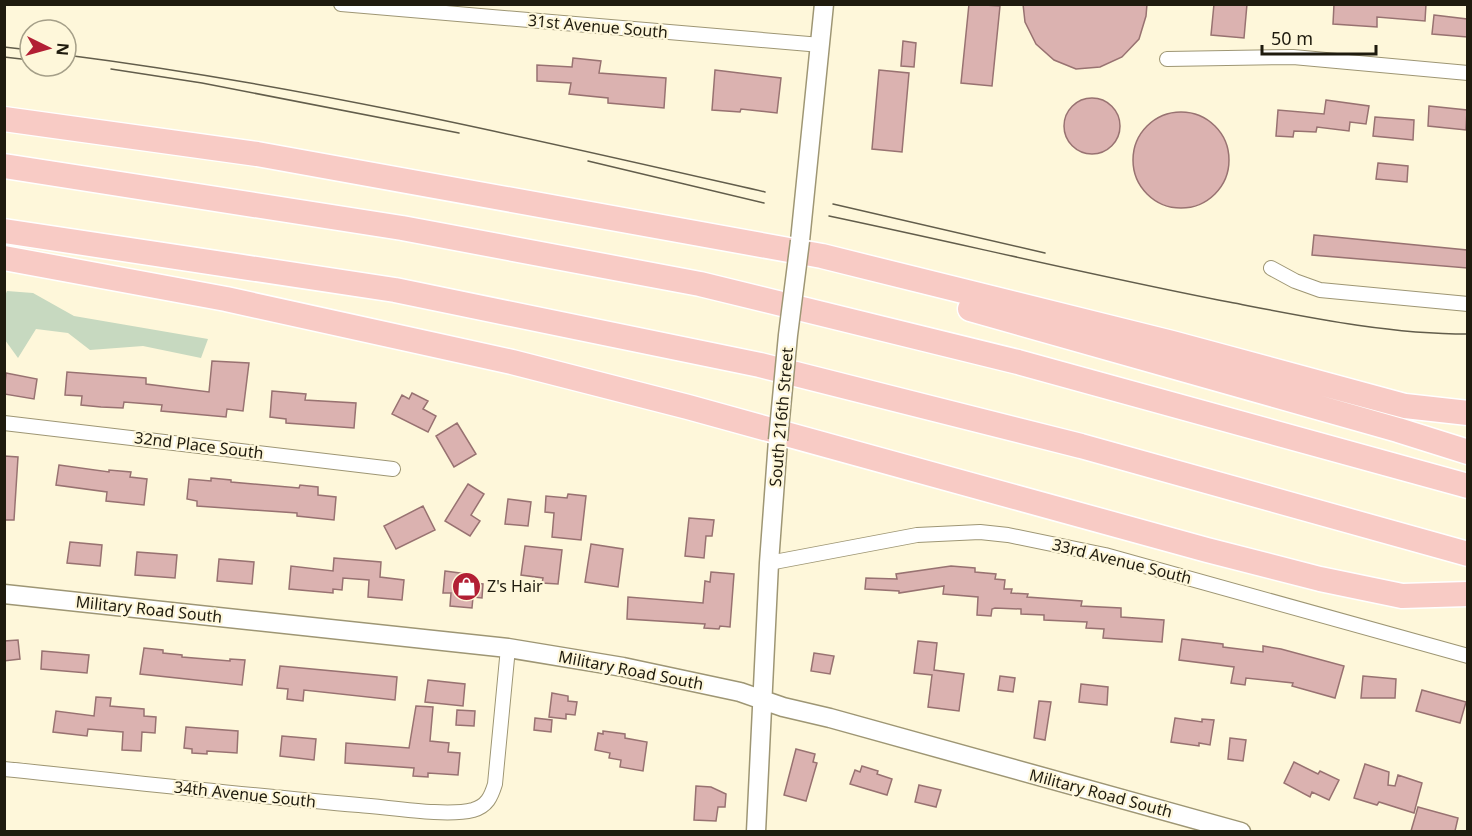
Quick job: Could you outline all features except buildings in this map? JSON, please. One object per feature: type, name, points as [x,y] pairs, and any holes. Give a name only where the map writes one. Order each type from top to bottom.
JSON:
[{"type":"highway","points":[[4,119],[257,154],[589,216],[822,256],[1172,343],[1405,406],[1467,413]]},
{"type":"highway","points":[[4,166],[402,228],[700,284],[1018,362],[1467,486]]},
{"type":"highway","points":[[589,216],[828,269],[1398,430],[1467,452]]},
{"type":"highway","points":[[4,231],[395,290],[760,365],[1081,446],[1467,554]]},
{"type":"highway","points":[[4,258],[226,299],[512,362],[688,407],[1320,579],[1402,596],[1467,594]]},
{"type":"main road","name":"South 216th Street","points":[[756,831],[778,440],[824,4]]},
{"type":"main road","name":"Military Road South","points":[[4,594],[508,648],[623,667],[740,692],[762,700],[1241,831]]},
{"type":"street","name":"31st Avenue South","points":[[340,4],[821,45]]},
{"type":"street","points":[[1167,59],[1293,57],[1467,73]]},
{"type":"street","points":[[1271,268],[1295,281],[1320,290],[1467,304]]},
{"type":"street","name":"32nd Place South","points":[[4,423],[393,469]]},
{"type":"street","name":"33rd Avenue South","points":[[770,563],[917,536],[980,532],[1008,535],[1105,555],[1467,656]]},
{"type":"street","name":"34th Avenue South","points":[[4,769],[328,802],[447,812],[474,810],[484,805],[491,797],[497,770],[508,648]]},
{"type":"green space","points":[[7,291],[33,293],[74,316],[208,339],[201,358],[143,346],[90,350],[68,333],[36,329],[18,358],[5,340],[4,298]]},
{"type":"tram line","points":[[4,47],[18,49]]},
{"type":"tram line","points":[[4,57],[18,59]]},
{"type":"tram line","points":[[78,57],[242,82],[417,115],[765,192]]},
{"type":"tram line","points":[[111,69],[202,83],[459,133]]},
{"type":"tram line","points":[[588,161],[764,203]]},
{"type":"tram line","points":[[833,204],[1045,253]]},
{"type":"tram line","points":[[829,216],[1129,282],[1347,324],[1407,331],[1468,334]]},
{"type":"place","name":"Z's Hair","points":[[466,586]]}]
